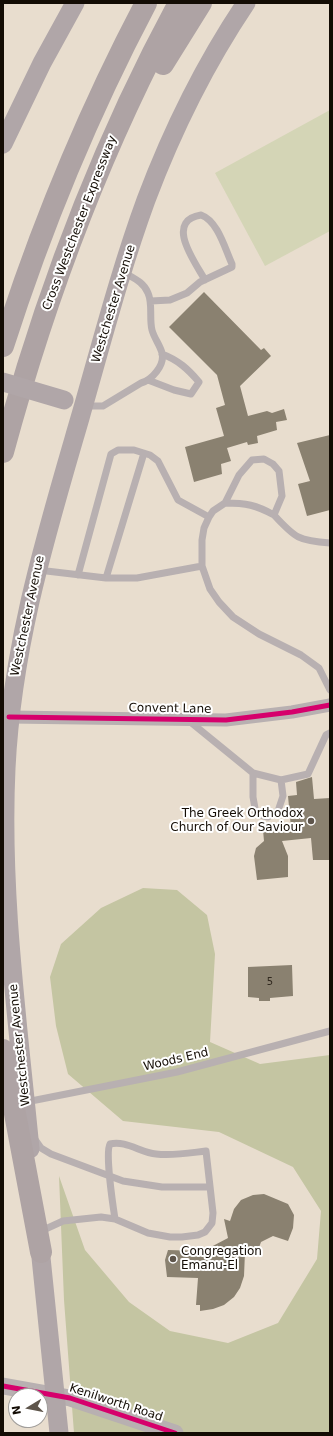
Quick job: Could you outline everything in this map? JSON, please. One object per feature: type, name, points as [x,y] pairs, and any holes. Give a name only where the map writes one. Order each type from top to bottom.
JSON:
[{"type":"highway","points":[[128,38],[142,3]]},
{"type":"highway","points":[[3,346],[32,260],[61,184],[93,110],[146,3]]},
{"type":"highway","name":"Cross Westchester Expressway","points":[[3,452],[43,317],[93,184],[134,92],[179,3]]},
{"type":"highway","points":[[93,184],[177,40],[201,3]]},
{"type":"highway","points":[[3,1050],[40,1242]]},
{"type":"main road","name":"Westchester Avenue","points":[[59,1433],[11,950],[5,869],[4,809],[9,717],[23,628],[36,569],[123,272],[146,201],[177,127],[201,78],[246,3]]},
{"type":"main road","points":[[3,144],[72,7]]},
{"type":"main road","points":[[3,129],[26,96]]},
{"type":"main road","points":[[3,382],[83,406]]},
{"type":"street","name":"Convent Lane","points":[[9,717],[226,720],[292,712],[330,705]]},
{"type":"street","name":"Kenilworth Road","points":[[3,1386],[70,1398],[175,1433]]},
{"type":"lane","points":[[151,302],[170,300],[187,293],[205,280],[232,267],[232,264],[209,218],[201,215],[187,221],[183,228],[183,239],[205,280]]},
{"type":"lane","points":[[83,406],[103,406],[148,380],[155,375],[162,354],[152,331],[151,302],[148,293],[140,282],[123,272]]},
{"type":"lane","points":[[148,380],[174,390],[191,394],[199,382],[190,371],[175,358],[162,354]]},
{"type":"lane","points":[[78,575],[112,454],[118,450],[134,450],[144,453],[158,461],[178,500],[209,517]]},
{"type":"lane","points":[[106,578],[144,453]]},
{"type":"lane","points":[[225,503],[239,475],[252,460],[264,459],[273,464],[279,471],[282,496],[274,515]]},
{"type":"lane","points":[[330,543],[307,541],[290,532],[274,515],[262,508],[247,503],[225,503],[212,511],[202,540],[202,566],[210,589],[219,602],[233,617],[259,634],[301,654],[313,663],[319,668],[330,690]]},
{"type":"lane","points":[[36,569],[106,578],[137,578],[202,566]]},
{"type":"lane","points":[[188,720],[253,773],[281,780],[308,774],[326,735],[330,733]]},
{"type":"lane","points":[[253,773],[253,797],[256,814],[268,817],[278,811],[283,796],[281,780]]},
{"type":"lane","name":"Woods End","points":[[26,1102],[176,1072],[330,1031]]},
{"type":"lane","points":[[29,1131],[41,1148],[51,1154],[123,1181],[162,1187],[210,1187]]},
{"type":"lane","points":[[40,1242],[63,1221],[101,1217],[115,1219],[148,1233],[162,1236],[170,1237],[198,1235],[205,1232],[212,1224],[213,1214],[206,1151],[171,1155],[154,1154],[124,1144],[110,1144],[108,1151],[115,1219]]},
{"type":"green space","points":[[330,110],[330,231],[265,266],[215,173]]},
{"type":"green space","points":[[143,888],[177,890],[207,915],[215,954],[210,1042],[260,1064],[330,1055],[330,1433],[74,1433],[64,1300],[59,1176],[85,1250],[129,1302],[170,1331],[228,1343],[278,1323],[317,1259],[321,1211],[293,1167],[219,1132],[123,1121],[68,1074],[56,1026],[50,977],[61,944],[101,908]]},
{"type":"building","points":[[204,292],[261,350],[264,348],[271,356],[240,386],[248,416],[267,411],[272,413],[284,409],[287,420],[276,422],[277,430],[257,436],[258,443],[248,445],[247,442],[227,448],[231,461],[221,464],[222,474],[194,482],[185,447],[224,436],[216,408],[225,405],[217,375],[169,327]]},
{"type":"building","points":[[330,435],[330,510],[307,516],[298,484],[310,481],[297,443]]},
{"type":"building","name":"The Greek Orthodox Church of Our Saviour","points":[[312,777],[314,799],[330,798],[330,860],[313,860],[311,838],[282,841],[288,856],[288,877],[257,880],[254,856],[256,848],[264,841],[263,830],[291,828],[288,796],[297,795],[296,782]]},
{"type":"building","points":[[292,965],[293,996],[270,998],[270,1001],[259,1001],[259,998],[248,997],[248,967]]},
{"type":"building","points":[[264,1194],[288,1204],[294,1215],[293,1228],[288,1241],[273,1236],[261,1242],[256,1256],[245,1252],[244,1276],[240,1288],[234,1297],[224,1305],[213,1309],[200,1311],[200,1305],[196,1305],[198,1278],[167,1277],[165,1260],[168,1250],[202,1251],[204,1248],[209,1248],[228,1238],[224,1219],[230,1221],[234,1209],[241,1200],[253,1195]]},
{"type":"cycle path","points":[[9,717],[226,720],[292,712],[330,705]]},
{"type":"cycle path","points":[[3,1386],[70,1398],[175,1433]]},
{"type":"place","name":"The Greek Orthodox Church of Our Saviour","points":[[311,821]]},
{"type":"place","name":"Congregation Emanu-El","points":[[173,1259]]}]
